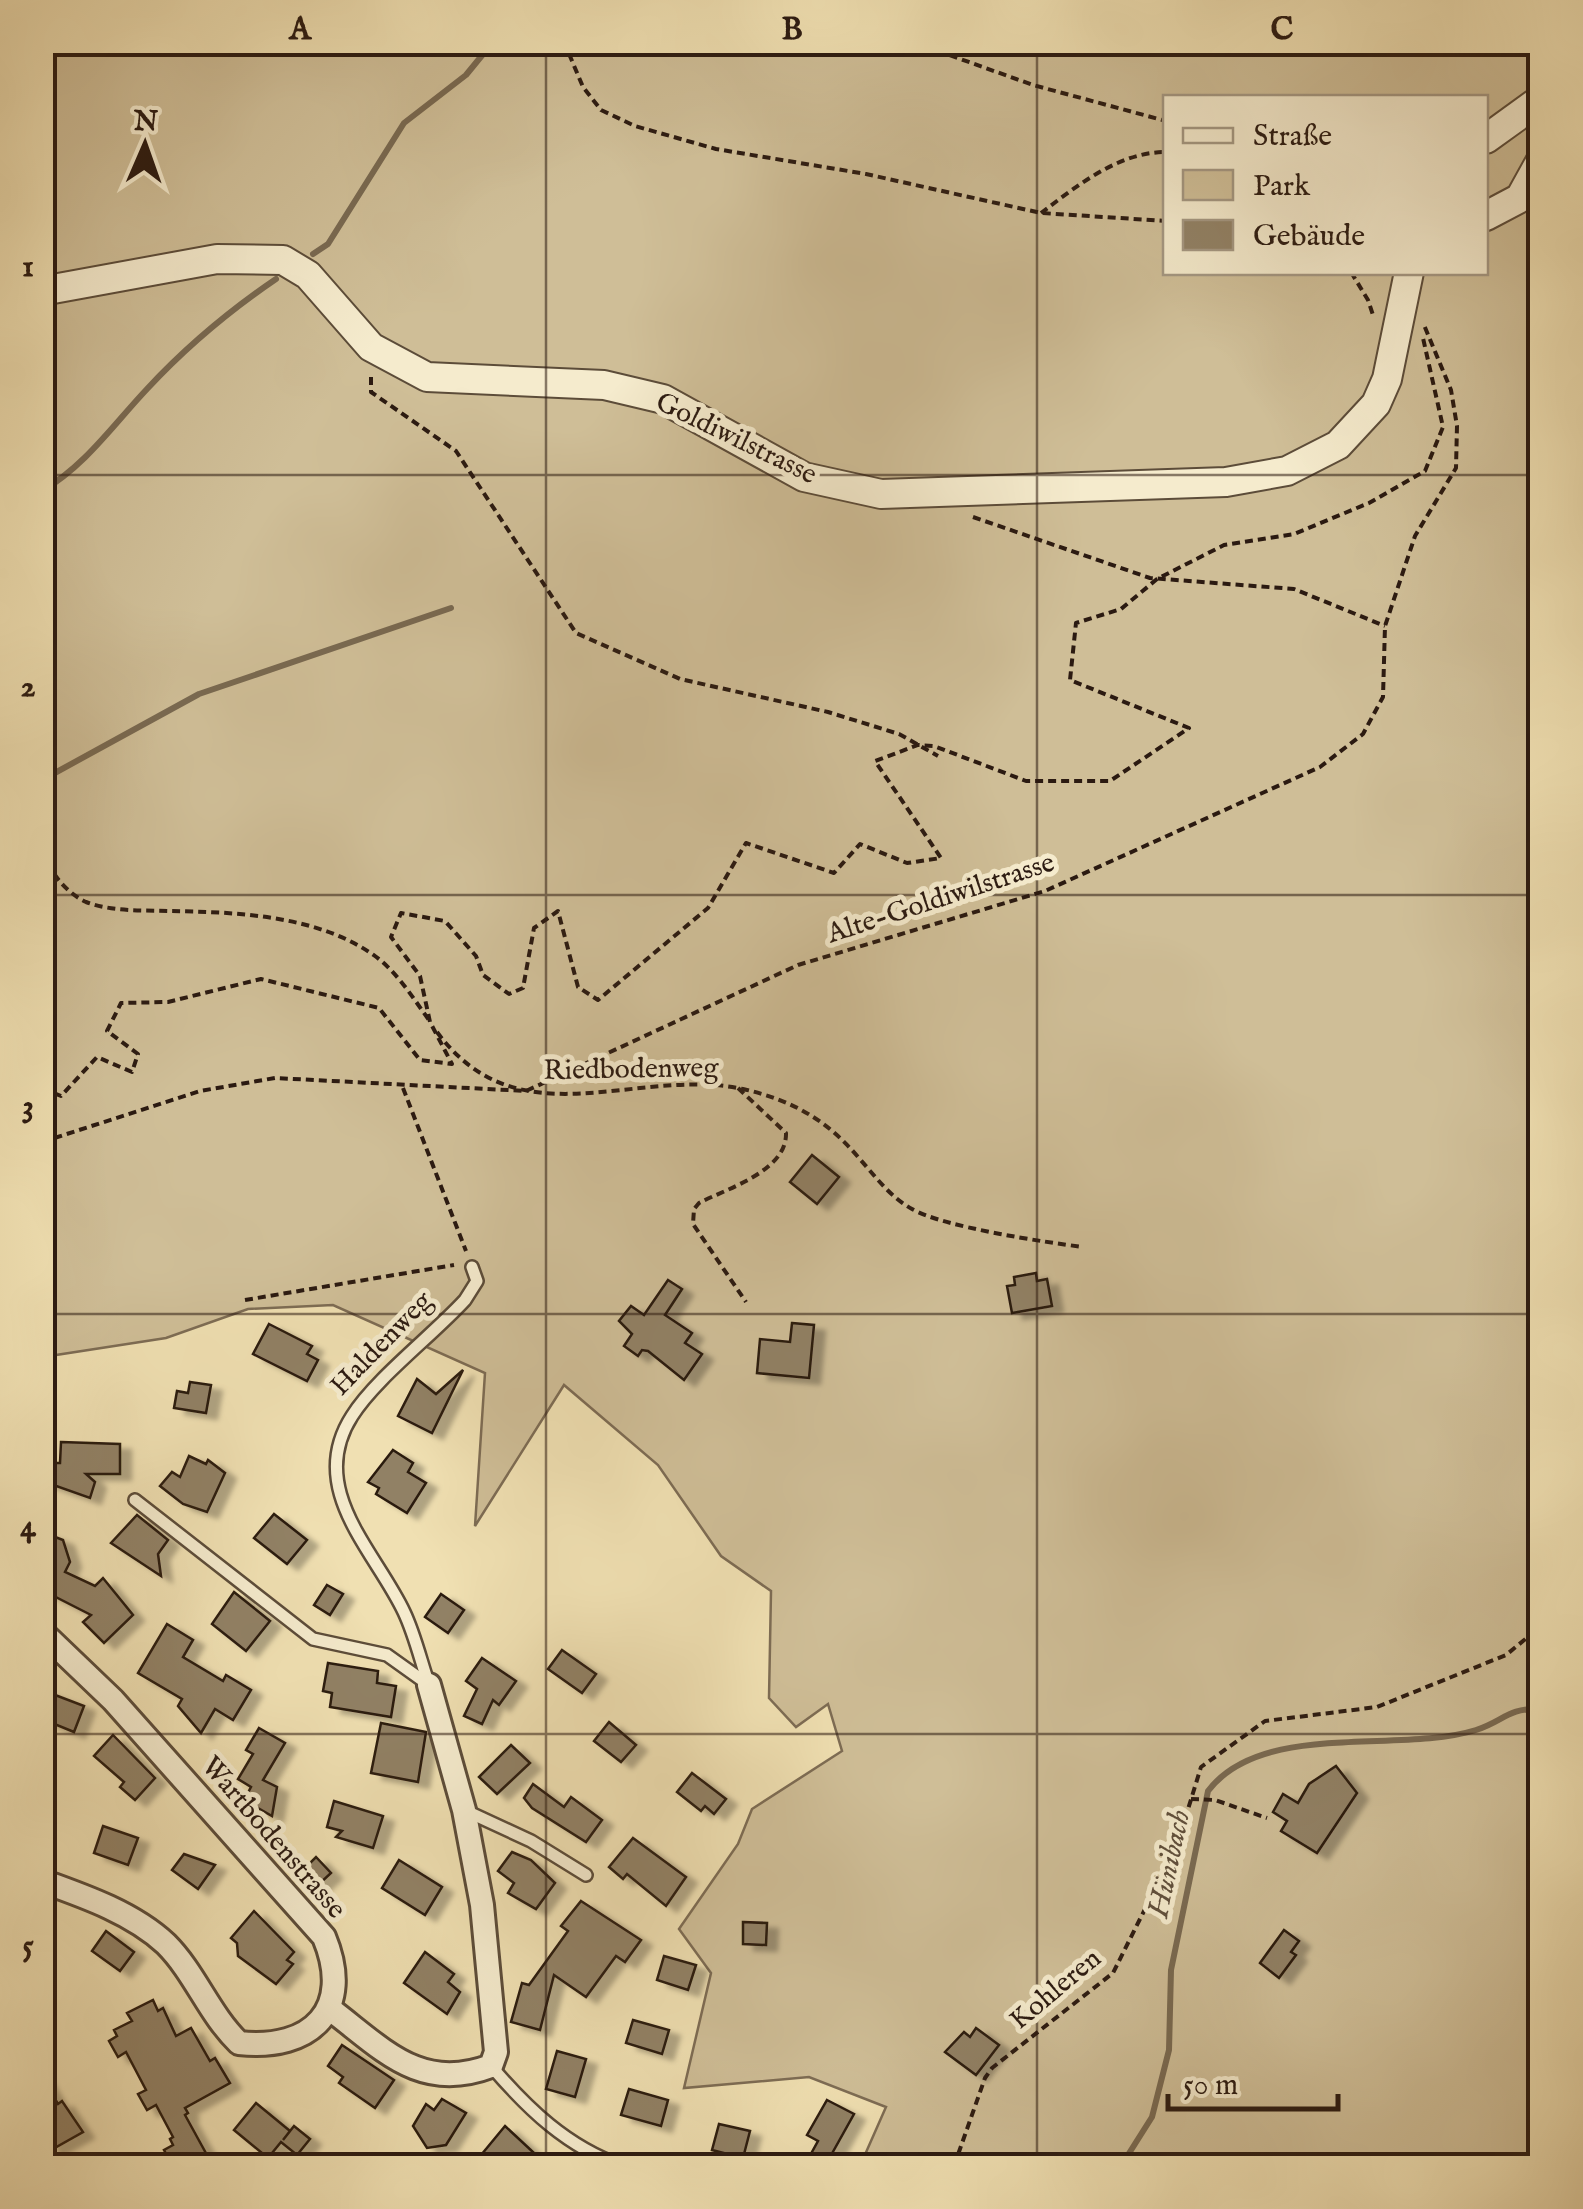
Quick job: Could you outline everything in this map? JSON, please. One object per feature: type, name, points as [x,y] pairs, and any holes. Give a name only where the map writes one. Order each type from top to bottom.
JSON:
[{"type":"street","points":[[1488,138],[1540,100]]},
{"type":"street","points":[[1488,215],[1520,198],[1540,162]]},
{"type":"street","name":"Goldiwilstrasse","points":[[42,291],[217,259],[282,260],[308,275],[371,347],[427,377],[604,385],[663,399],[804,478],[881,494],[922,494],[1226,482],[1287,471],[1338,445],[1376,404],[1387,379],[1408,276]]},
{"type":"street","name":"Wartbodenstrasse","points":[[42,1632],[112,1700],[324,1937],[334,1977],[330,2008]]},
{"type":"street","name":"Haldenweg","points":[[429,1686],[464,1810],[482,1905],[496,2052],[490,2066]]},
{"type":"street","points":[[42,1880],[115,1911],[166,1945],[219,2023],[239,2043],[288,2042],[321,2021],[330,2008],[417,2071],[445,2076],[490,2066]]},
{"type":"lane","name":"Haldenweg","points":[[429,1686],[404,1613],[353,1534],[338,1484],[338,1456],[356,1410],[465,1300],[477,1281],[472,1267]]},
{"type":"lane","points":[[135,1500],[313,1639],[387,1655],[429,1686]]},
{"type":"lane","points":[[464,1810],[531,1841],[586,1875]]},
{"type":"lane","points":[[490,2066],[556,2130],[601,2163],[622,2166]]},
{"type":"path","points":[[564,42],[582,87],[600,110],[635,126],[716,148],[866,174],[1041,214],[1163,221]]},
{"type":"path","points":[[913,42],[1033,85],[1163,121]]},
{"type":"path","points":[[1041,214],[1084,181],[1125,160],[1163,153]]},
{"type":"path","points":[[42,1088],[60,1096],[97,1057],[132,1072],[138,1054],[108,1031],[121,1003],[168,1002],[261,979],[379,1008],[420,1060],[452,1064],[430,1022],[420,976],[391,938],[401,913],[446,921],[476,956],[483,975],[509,994],[523,988],[534,928],[558,911],[578,987],[598,1000],[708,908],[746,843],[834,873],[860,844],[906,863],[941,858],[876,762],[918,745],[934,746],[1026,781],[1110,781],[1189,728],[1070,680],[1076,623],[1121,608],[1157,579],[1224,545],[1294,534],[1369,503],[1426,471],[1443,427],[1408,276]]},
{"type":"path","name":"Alte-Goldiwilstrasse","points":[[42,1142],[200,1091],[275,1078],[526,1092],[798,965],[1045,891],[1320,768],[1363,734],[1383,697],[1385,626],[1415,536],[1456,468],[1457,426],[1451,390],[1432,353],[1423,321]]},
{"type":"path","points":[[371,347],[371,392],[456,450],[576,633],[680,678],[828,712],[899,734],[938,756]]},
{"type":"path","points":[[922,494],[974,517],[1157,579],[1294,589],[1385,626]]},
{"type":"path","name":"Riedbodenweg","points":[[42,852],[62,885],[82,900],[109,909],[234,912],[341,938],[375,956],[402,982],[462,1060],[491,1079],[526,1092],[561,1095],[738,1088],[783,1099],[819,1118],[890,1194],[915,1211],[1028,1240],[1083,1247]]},
{"type":"path","points":[[245,1300],[426,1268],[472,1267],[403,1088]]},
{"type":"path","points":[[738,1088],[786,1133],[786,1145],[777,1160],[699,1203],[694,1209],[694,1224],[746,1302]]},
{"type":"path","name":"Kohleren","points":[[954,2166],[984,2078],[992,2068],[1104,1983],[1120,1963],[1177,1845],[1201,1767],[1265,1721],[1377,1707],[1506,1655],[1540,1628]]},
{"type":"path","points":[[1194,1799],[1215,1800],[1268,1818]]},
{"type":"green space","points":[[43,43],[1540,43],[1540,2166],[860,2166],[886,2107],[809,2077],[684,2088],[711,1973],[679,1929],[738,1844],[752,1809],[842,1751],[828,1704],[796,1727],[769,1698],[771,1591],[721,1556],[658,1465],[564,1385],[475,1526],[485,1373],[333,1305],[248,1309],[166,1338],[43,1357]]},
{"type":"building","points":[[812,1155],[839,1177],[817,1204],[790,1182]]},
{"type":"building","points":[[1036,1273],[1037,1281],[1047,1279],[1052,1306],[1012,1313],[1007,1286],[1015,1285],[1014,1277]]},
{"type":"building","points":[[668,1280],[682,1289],[665,1315],[692,1333],[685,1343],[702,1354],[684,1380],[648,1351],[642,1350],[638,1356],[624,1346],[632,1334],[619,1321],[631,1306],[644,1315]]},
{"type":"building","points":[[792,1323],[814,1325],[809,1378],[757,1373],[760,1339],[790,1342]]},
{"type":"building","points":[[269,1324],[312,1346],[307,1354],[318,1360],[307,1381],[253,1354]]},
{"type":"building","points":[[463,1370],[432,1433],[398,1416],[417,1379],[436,1394]]},
{"type":"building","points":[[190,1382],[211,1385],[206,1413],[174,1408],[177,1391],[188,1393]]},
{"type":"building","points":[[61,1442],[120,1444],[120,1474],[86,1474],[95,1482],[90,1498],[42,1481],[49,1463],[60,1463]]},
{"type":"building","points":[[393,1450],[413,1463],[408,1472],[426,1483],[407,1513],[376,1494],[379,1488],[368,1482]]},
{"type":"building","points":[[189,1456],[206,1464],[208,1460],[225,1473],[207,1512],[183,1504],[160,1486],[172,1472],[180,1477]]},
{"type":"building","points":[[274,1514],[307,1540],[287,1564],[254,1538]]},
{"type":"building","points":[[137,1515],[168,1540],[158,1554],[161,1576],[111,1543]]},
{"type":"building","points":[[42,1532],[63,1540],[70,1562],[65,1572],[95,1586],[103,1578],[133,1615],[104,1643],[83,1622],[91,1615],[42,1590]]},
{"type":"building","points":[[327,1585],[343,1594],[330,1615],[314,1605]]},
{"type":"building","points":[[234,1592],[270,1621],[246,1651],[212,1624]]},
{"type":"building","points":[[441,1594],[464,1610],[448,1633],[425,1617]]},
{"type":"building","points":[[167,1624],[193,1640],[183,1657],[223,1681],[226,1675],[251,1690],[233,1720],[215,1709],[201,1733],[178,1706],[182,1699],[138,1673]]},
{"type":"building","points":[[562,1650],[596,1674],[582,1693],[548,1669]]},
{"type":"building","points":[[482,1658],[516,1681],[499,1705],[493,1700],[482,1724],[464,1716],[477,1689],[466,1681]]},
{"type":"building","points":[[328,1663],[378,1671],[377,1683],[396,1686],[391,1717],[330,1707],[332,1693],[323,1691]]},
{"type":"building","points":[[42,1690],[84,1706],[74,1732],[42,1719]]},
{"type":"building","points":[[609,1722],[636,1745],[621,1762],[594,1741]]},
{"type":"building","points":[[381,1723],[426,1732],[418,1782],[371,1773]]},
{"type":"building","points":[[259,1728],[285,1743],[263,1780],[277,1787],[272,1816],[244,1800],[251,1787],[238,1779],[253,1754],[246,1750]]},
{"type":"building","points":[[113,1735],[155,1778],[135,1800],[120,1787],[124,1782],[94,1756]]},
{"type":"building","points":[[511,1745],[530,1763],[497,1794],[479,1777]]},
{"type":"building","points":[[1336,1766],[1357,1793],[1317,1853],[1281,1831],[1287,1821],[1273,1812],[1283,1794],[1298,1803],[1309,1784]]},
{"type":"building","points":[[692,1773],[726,1799],[714,1814],[705,1806],[701,1811],[677,1792]]},
{"type":"building","points":[[533,1784],[564,1807],[571,1797],[602,1820],[586,1842],[532,1808],[524,1798]]},
{"type":"building","points":[[334,1801],[383,1816],[373,1848],[336,1837],[342,1831],[327,1827]]},
{"type":"building","points":[[103,1826],[138,1838],[128,1865],[94,1853]]},
{"type":"building","points":[[633,1838],[686,1877],[666,1906],[627,1874],[623,1879],[609,1867]]},
{"type":"building","points":[[512,1852],[531,1860],[555,1883],[536,1909],[508,1893],[514,1883],[498,1871]]},
{"type":"building","points":[[184,1854],[215,1865],[198,1889],[172,1870]]},
{"type":"building","points":[[316,1857],[331,1873],[316,1887],[301,1872]]},
{"type":"building","points":[[399,1860],[442,1887],[425,1915],[382,1888]]},
{"type":"building","points":[[581,1901],[641,1940],[625,1962],[616,1956],[586,1997],[554,1975],[540,2030],[511,2022],[522,1983],[529,1985],[568,1931],[561,1926]]},
{"type":"building","points":[[254,1911],[294,1952],[287,1960],[293,1964],[276,1984],[238,1956],[237,1943],[231,1938]]},
{"type":"building","points":[[743,1922],[767,1923],[766,1945],[743,1944]]},
{"type":"building","points":[[1284,1930],[1299,1941],[1291,1952],[1296,1955],[1279,1978],[1260,1963]]},
{"type":"building","points":[[106,1931],[134,1952],[120,1971],[92,1951]]},
{"type":"building","points":[[425,1952],[454,1974],[448,1982],[460,1992],[447,2014],[404,1983]]},
{"type":"building","points":[[664,1956],[696,1965],[688,1990],[657,1980]]},
{"type":"building","points":[[153,2000],[158,2011],[163,2008],[176,2036],[191,2028],[210,2061],[215,2058],[230,2083],[185,2108],[185,2115],[213,2166],[173,2166],[164,2150],[173,2145],[173,2137],[156,2105],[147,2110],[138,2094],[146,2090],[126,2052],[118,2057],[109,2041],[117,2036],[114,2030],[132,2021],[127,2013]]},
{"type":"building","points":[[633,2020],[669,2030],[662,2054],[626,2043]]},
{"type":"building","points":[[976,2028],[999,2045],[976,2075],[945,2052],[964,2032],[970,2037]]},
{"type":"building","points":[[342,2045],[394,2080],[375,2108],[339,2083],[343,2077],[328,2066]]},
{"type":"building","points":[[557,2051],[586,2059],[575,2097],[546,2089]]},
{"type":"building","points":[[42,2077],[58,2104],[62,2101],[83,2132],[51,2150],[42,2134]]},
{"type":"building","points":[[629,2089],[668,2100],[661,2126],[621,2115]]},
{"type":"building","points":[[442,2099],[466,2113],[446,2145],[427,2148],[413,2126],[426,2104],[434,2110]]},
{"type":"building","points":[[827,2100],[854,2114],[825,2166],[818,2166],[807,2161],[818,2141],[807,2135]]},
{"type":"building","points":[[256,2103],[290,2131],[283,2140],[294,2126],[310,2139],[297,2155],[281,2142],[268,2158],[234,2130]]},
{"type":"building","points":[[719,2124],[750,2131],[743,2158],[712,2150]]},
{"type":"building","points":[[505,2126],[548,2166],[472,2166]]},
{"type":"waterway","points":[[313,254],[328,244],[404,123],[466,75],[493,42]]},
{"type":"waterway","points":[[42,491],[86,457],[193,344],[276,279]]},
{"type":"waterway","points":[[42,780],[199,694],[451,608]]},
{"type":"waterway","name":"Hünibach","points":[[1121,2166],[1152,2117],[1169,2050],[1171,1970],[1208,1791],[1232,1769],[1262,1755],[1333,1743],[1445,1737],[1476,1730],[1513,1713],[1540,1709]]}]
